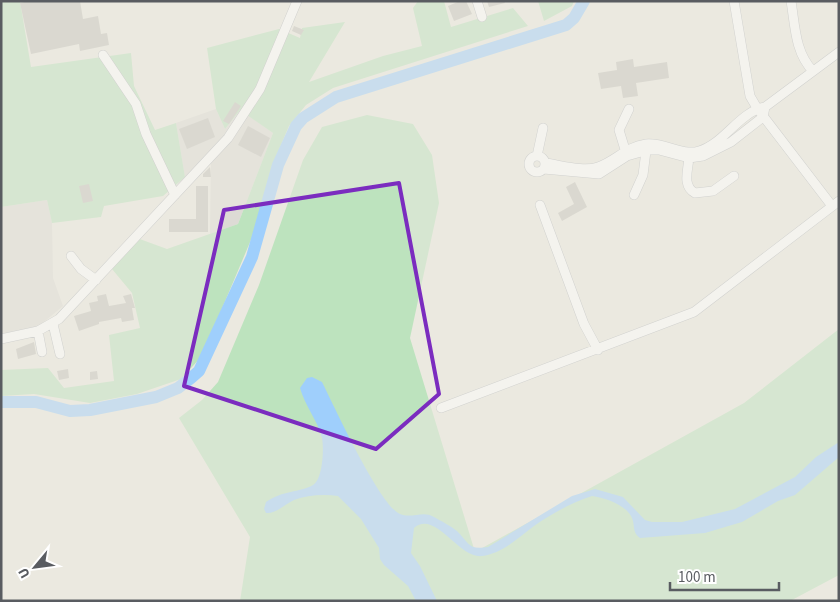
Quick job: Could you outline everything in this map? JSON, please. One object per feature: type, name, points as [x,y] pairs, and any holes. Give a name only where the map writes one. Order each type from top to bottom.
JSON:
[{"type":"street","points":[[2,336],[38,331],[52,324],[96,280],[228,138],[246,112],[269,70],[297,1]]},
{"type":"street","points":[[477,1],[482,17]]},
{"type":"street","points":[[441,408],[694,312],[835,204],[763,116],[761,108],[750,96],[734,1]]},
{"type":"street","points":[[791,1],[800,52],[804,63],[813,71]]},
{"type":"street","points":[[626,153],[659,150],[689,158],[710,154],[761,108],[839,52]]},
{"type":"street","points":[[103,55],[136,104],[146,134],[175,195]]},
{"type":"street","points":[[626,153],[619,130],[629,108]]},
{"type":"street","points":[[537,156],[529,160],[529,168],[536,173],[544,166],[599,174],[626,153],[645,144],[660,144],[691,152],[728,138],[763,116]]},
{"type":"street","points":[[537,156],[542,128]]},
{"type":"street","points":[[634,195],[643,175],[646,151]]},
{"type":"street","points":[[537,156],[542,158],[544,166]]},
{"type":"street","points":[[689,158],[686,180],[688,187],[695,193],[714,191],[734,176]]},
{"type":"street","points":[[540,204],[584,324],[598,350]]},
{"type":"street","points":[[70,256],[81,269],[96,280]]},
{"type":"street","points":[[52,324],[60,354]]},
{"type":"street","points":[[38,331],[42,352]]},
{"type":"highlighted area","points":[[399,183],[439,394],[376,449],[184,386],[224,210]]},
{"type":"shaded area","points":[[216,109],[225,129],[240,109],[273,133],[238,224],[210,234],[211,163],[185,177],[176,123]]},
{"type":"shaded area","points":[[47,200],[52,223],[53,278],[63,306],[39,326],[1,334],[1,207]]},
{"type":"green space","points":[[1,1],[20,1],[31,67],[131,53],[134,86],[155,130],[176,123],[185,177],[163,196],[104,206],[101,217],[52,223],[47,200],[1,207]]},
{"type":"green space","points":[[418,1],[444,1],[451,27],[513,8],[528,26],[333,88],[306,105],[289,126],[272,166],[253,235],[202,356],[181,379],[137,394],[90,403],[34,394],[1,396],[1,370],[48,368],[64,388],[114,381],[109,335],[140,328],[132,293],[112,269],[137,238],[167,249],[238,224],[273,133],[240,110],[225,129],[216,109],[207,48],[279,29],[300,38],[302,28],[345,22],[309,82],[383,56],[422,46],[413,8]]},
{"type":"green space","points":[[538,1],[574,1],[572,6],[544,21]]},
{"type":"green space","points":[[367,115],[413,124],[432,155],[439,203],[410,338],[475,552],[744,403],[839,329],[839,575],[790,601],[240,601],[250,537],[179,418],[202,400],[218,382],[259,285],[303,160],[322,127]]},
{"type":"water","points":[[312,377],[322,382],[358,454],[391,507],[404,515],[430,515],[455,529],[470,545],[477,548],[488,547],[572,496],[595,489],[623,497],[645,520],[652,522],[682,522],[735,509],[795,477],[816,457],[839,442],[839,457],[795,495],[778,501],[742,522],[705,533],[640,538],[636,533],[631,516],[624,508],[608,500],[592,496],[548,517],[503,549],[489,555],[473,555],[439,529],[422,524],[414,528],[411,553],[420,566],[437,601],[416,601],[408,586],[384,565],[380,559],[379,548],[361,519],[338,496],[304,497],[294,500],[270,513],[266,513],[264,509],[266,502],[272,498],[308,488],[319,477],[323,456],[322,438],[300,388],[307,378]]},
{"type":"building","points":[[29,1],[80,1],[83,19],[98,16],[101,34],[107,33],[109,45],[80,51],[79,44],[31,54],[20,3]]},
{"type":"building","points":[[460,1],[466,1],[472,14],[454,21],[448,6]]},
{"type":"building","points":[[487,1],[504,1],[505,3],[489,7]]},
{"type":"building","points":[[294,26],[304,30],[301,35],[292,31]]},
{"type":"building","points":[[633,59],[634,67],[667,62],[669,78],[636,83],[638,96],[623,98],[621,86],[601,89],[598,73],[617,70],[616,62]]},
{"type":"building","points":[[235,102],[241,106],[229,124],[223,121]]},
{"type":"building","points":[[208,118],[215,137],[187,149],[179,129]]},
{"type":"building","points":[[248,126],[270,138],[261,157],[238,145]]},
{"type":"building","points":[[210,167],[211,177],[203,177],[203,174]]},
{"type":"building","points":[[575,182],[587,207],[562,221],[558,213],[574,204],[566,187]]},
{"type":"building","points":[[89,184],[93,201],[83,203],[79,186]]},
{"type":"building","points":[[196,186],[208,186],[208,232],[169,232],[169,219],[196,219]]},
{"type":"building","points":[[106,294],[109,306],[126,303],[123,296],[131,294],[135,308],[132,308],[134,320],[122,322],[121,318],[99,322],[99,324],[79,331],[74,316],[91,311],[89,303],[98,301],[97,296]]},
{"type":"building","points":[[34,342],[36,354],[18,359],[16,349]]},
{"type":"building","points":[[68,369],[69,378],[59,380],[57,371]]},
{"type":"building","points":[[97,371],[98,379],[90,380],[90,372]]},
{"type":"waterway","points":[[1,402],[36,402],[70,411],[90,410],[156,397],[178,388],[199,371],[252,257],[278,165],[296,126],[303,118],[336,97],[566,25],[574,18],[584,1]]}]
